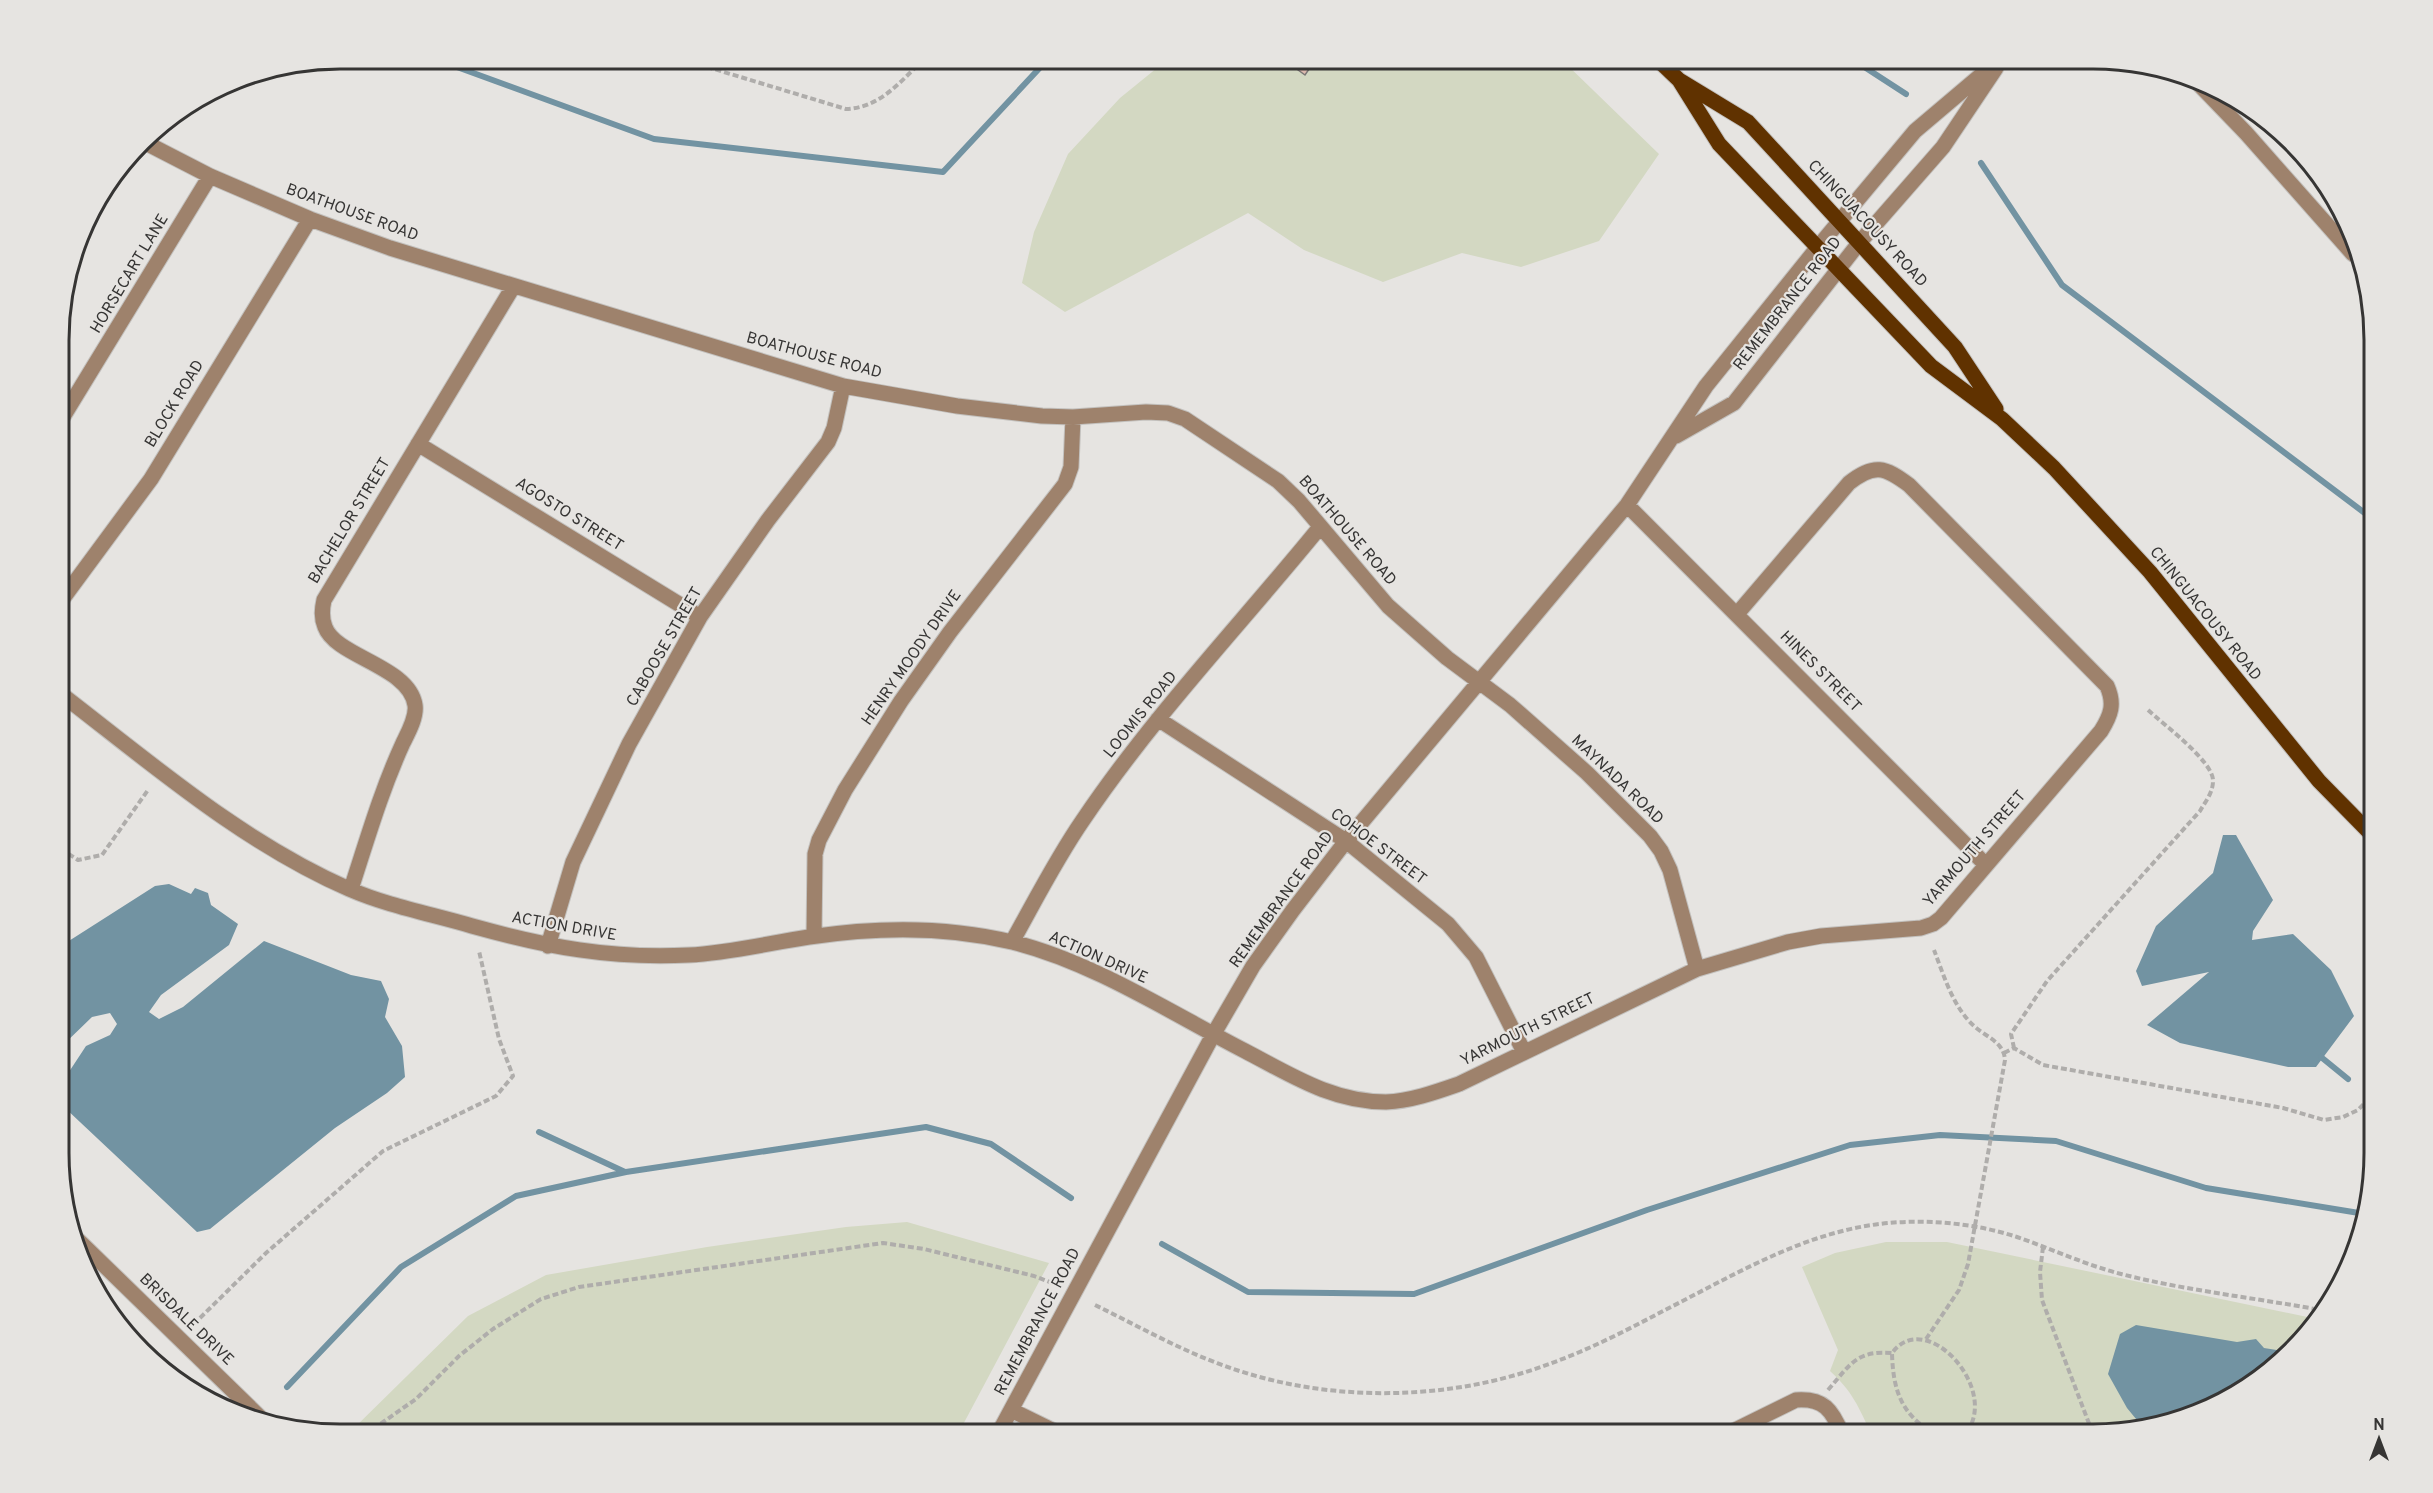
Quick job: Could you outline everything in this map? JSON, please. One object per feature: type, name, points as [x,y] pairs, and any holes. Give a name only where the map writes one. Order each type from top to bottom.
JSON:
[{"type":"main road","name":"CHINGUACOUSY ROAD","points":[[1668,69],[1679,80],[1719,144],[1839,270],[1931,366],[2002,419],[2054,468],[2150,572],[2319,781],[2364,827]]},
{"type":"main road","name":"CHINGUACOUSY ROAD","points":[[1679,80],[1748,122],[1955,347],[2002,419]]},
{"type":"street","name":"REMEMBRANCE ROAD","points":[[1003,1424],[1213,1035],[1253,966],[1293,910],[1346,841],[1627,505],[1706,386],[1839,221],[1915,131],[1989,69]]},
{"type":"street","name":"REMEMBRANCE ROAD","points":[[1673,438],[1734,403],[1859,243],[1942,147],[1995,69]]},
{"type":"street","points":[[2210,96],[2347,247]]},
{"type":"street","name":"BOATHOUSE ROAD","points":[[151,145],[210,176],[310,219],[390,248],[843,386],[957,406],[1042,416],[1073,417],[1146,412],[1168,413],[1185,419],[1278,481],[1299,501],[1388,606],[1447,658],[1479,682]]},
{"type":"street","name":"HORSECART LANE","points":[[69,407],[210,176]]},
{"type":"street","name":"BLOCK ROAD","points":[[69,590],[151,479],[310,219]]},
{"type":"street","name":"BACHELOR STREET","points":[[351,890],[384,786],[416,707],[412,693],[402,681],[335,640],[325,629],[323,607],[331,585],[513,286]]},
{"type":"street","name":"CABOOSE STREET","points":[[548,946],[573,862],[606,790],[700,617],[768,520],[828,442],[834,428],[843,386]]},
{"type":"street","name":"HENRY MOODY DRIVE","points":[[814,936],[815,854],[827,822],[865,757],[932,657],[1065,484],[1071,467],[1073,417]]},
{"type":"street","name":"AGOSTO STREET","points":[[418,444],[700,617]]},
{"type":"street","name":"YARMOUTH STREET","points":[[1213,1035],[1305,1084],[1330,1094],[1387,1102],[1436,1092],[1697,969],[1788,942],[1821,936],[1921,928],[1941,918],[2101,731],[2112,710],[2112,698],[2107,686],[1909,485],[1892,472],[1877,468],[1863,472],[1849,483],[1737,614]]},
{"type":"street","name":"HINES STREET","points":[[1627,505],[1986,865]]},
{"type":"street","name":"LOOMIS ROAD","points":[[1012,942],[1052,869],[1083,820],[1158,719],[1320,527]]},
{"type":"street","name":"MAYNADA ROAD","points":[[1479,682],[1510,705],[1587,773],[1650,836],[1671,870],[1697,969]]},
{"type":"street","name":"ACTION DRIVE","points":[[69,700],[214,812],[319,875],[380,900],[548,946],[616,956],[697,955],[862,930],[908,929],[947,932],[1012,942],[1095,973],[1213,1035]]},
{"type":"street","name":"COHOE STREET","points":[[1158,719],[1346,841],[1448,924],[1463,940],[1486,975],[1524,1052]]},
{"type":"street","name":"BRISDALE DRIVE","points":[[86,1248],[252,1410]]},
{"type":"street","points":[[1747,1424],[1796,1400],[1807,1399],[1818,1402],[1834,1415],[1838,1424]]},
{"type":"street","points":[[1011,1410],[1040,1424]]},
{"type":"path","points":[[717,69],[846,109],[874,103],[893,89],[913,69]]},
{"type":"path","points":[[2148,711],[2208,766],[2214,780],[2211,793],[2200,811],[2047,981],[2011,1034],[2014,1048],[2043,1065],[2283,1108],[2324,1120],[2343,1117],[2358,1110],[2364,1104]]},
{"type":"path","points":[[69,854],[78,860],[102,855],[148,790]]},
{"type":"path","points":[[1926,1340],[1959,1290],[1968,1263],[2000,1087],[2004,1053],[1995,1041],[1973,1026],[1957,1005],[1934,950]]},
{"type":"path","points":[[200,1318],[266,1253],[383,1151],[496,1096],[513,1076],[499,1039],[479,951]]},
{"type":"path","points":[[2004,1053],[2014,1048]]},
{"type":"path","points":[[1095,1305],[1148,1332],[1225,1366],[1303,1388],[1366,1394],[1432,1390],[1492,1381],[1549,1365],[1637,1324],[1782,1251],[1829,1233],[1888,1223],[1919,1221],[1975,1228],[2013,1236],[2117,1273],[2314,1309]]},
{"type":"path","points":[[380,1424],[416,1399],[459,1356],[493,1329],[542,1299],[579,1287],[883,1243],[924,1249],[1034,1276],[1052,1283]]},
{"type":"path","points":[[2043,1247],[2040,1272],[2042,1300],[2089,1424]]},
{"type":"path","points":[[1922,1424],[1900,1402],[1893,1368],[1892,1353],[1897,1346],[1911,1338],[1926,1340],[1942,1347],[1962,1370],[1974,1388],[1976,1405],[1973,1424]]},
{"type":"path","points":[[1818,1402],[1858,1358],[1874,1351],[1892,1353]]},
{"type":"green space","points":[[1156,69],[1571,69],[1659,154],[1599,241],[1521,267],[1462,253],[1383,282],[1304,250],[1248,213],[1065,312],[1022,283],[1034,232],[1068,154],[1120,98]]},
{"type":"green space","points":[[907,1222],[1049,1263],[963,1424],[358,1424],[468,1316],[546,1275],[707,1247],[846,1227]]},
{"type":"green space","points":[[1886,1242],[1947,1242],[2309,1317],[2285,1345],[2244,1378],[2213,1396],[2163,1415],[2128,1422],[2093,1424],[1867,1424],[1844,1385],[1830,1371],[1838,1350],[1802,1267],[1835,1253]]},
{"type":"water","points":[[2223,835],[2236,835],[2273,900],[2253,931],[2252,940],[2293,934],[2331,970],[2354,1016],[2316,1067],[2288,1067],[2180,1043],[2147,1025],[2209,972],[2142,986],[2136,971],[2156,926],[2213,873]]},
{"type":"water","points":[[169,884],[191,894],[195,888],[208,893],[211,905],[238,924],[229,945],[161,995],[149,1012],[159,1019],[183,1007],[264,941],[351,975],[381,981],[389,999],[385,1017],[402,1046],[405,1077],[387,1093],[335,1128],[210,1229],[197,1232],[69,1112],[69,1072],[86,1046],[110,1035],[117,1024],[110,1013],[92,1017],[69,1039],[69,941],[155,886]]},
{"type":"water","points":[[2136,1325],[2237,1342],[2256,1339],[2264,1348],[2279,1350],[2244,1378],[2213,1396],[2180,1410],[2137,1420],[2127,1408],[2108,1374],[2120,1334]]},
{"type":"building","points":[[1297,69],[1309,69],[1305,75]]},
{"type":"waterway","points":[[462,69],[654,139],[943,172],[1039,69]]},
{"type":"waterway","points":[[1867,69],[1906,94]]},
{"type":"waterway","points":[[1981,163],[2062,285],[2364,512]]},
{"type":"waterway","points":[[2321,1057],[2348,1079]]},
{"type":"waterway","points":[[287,1387],[401,1267],[516,1196],[626,1172],[926,1127],[991,1144],[1071,1198]]},
{"type":"waterway","points":[[539,1132],[625,1172]]},
{"type":"waterway","points":[[1162,1244],[1248,1292],[1414,1294],[1647,1210],[1850,1145],[1940,1135],[2056,1141],[2206,1188],[2357,1213]]}]
